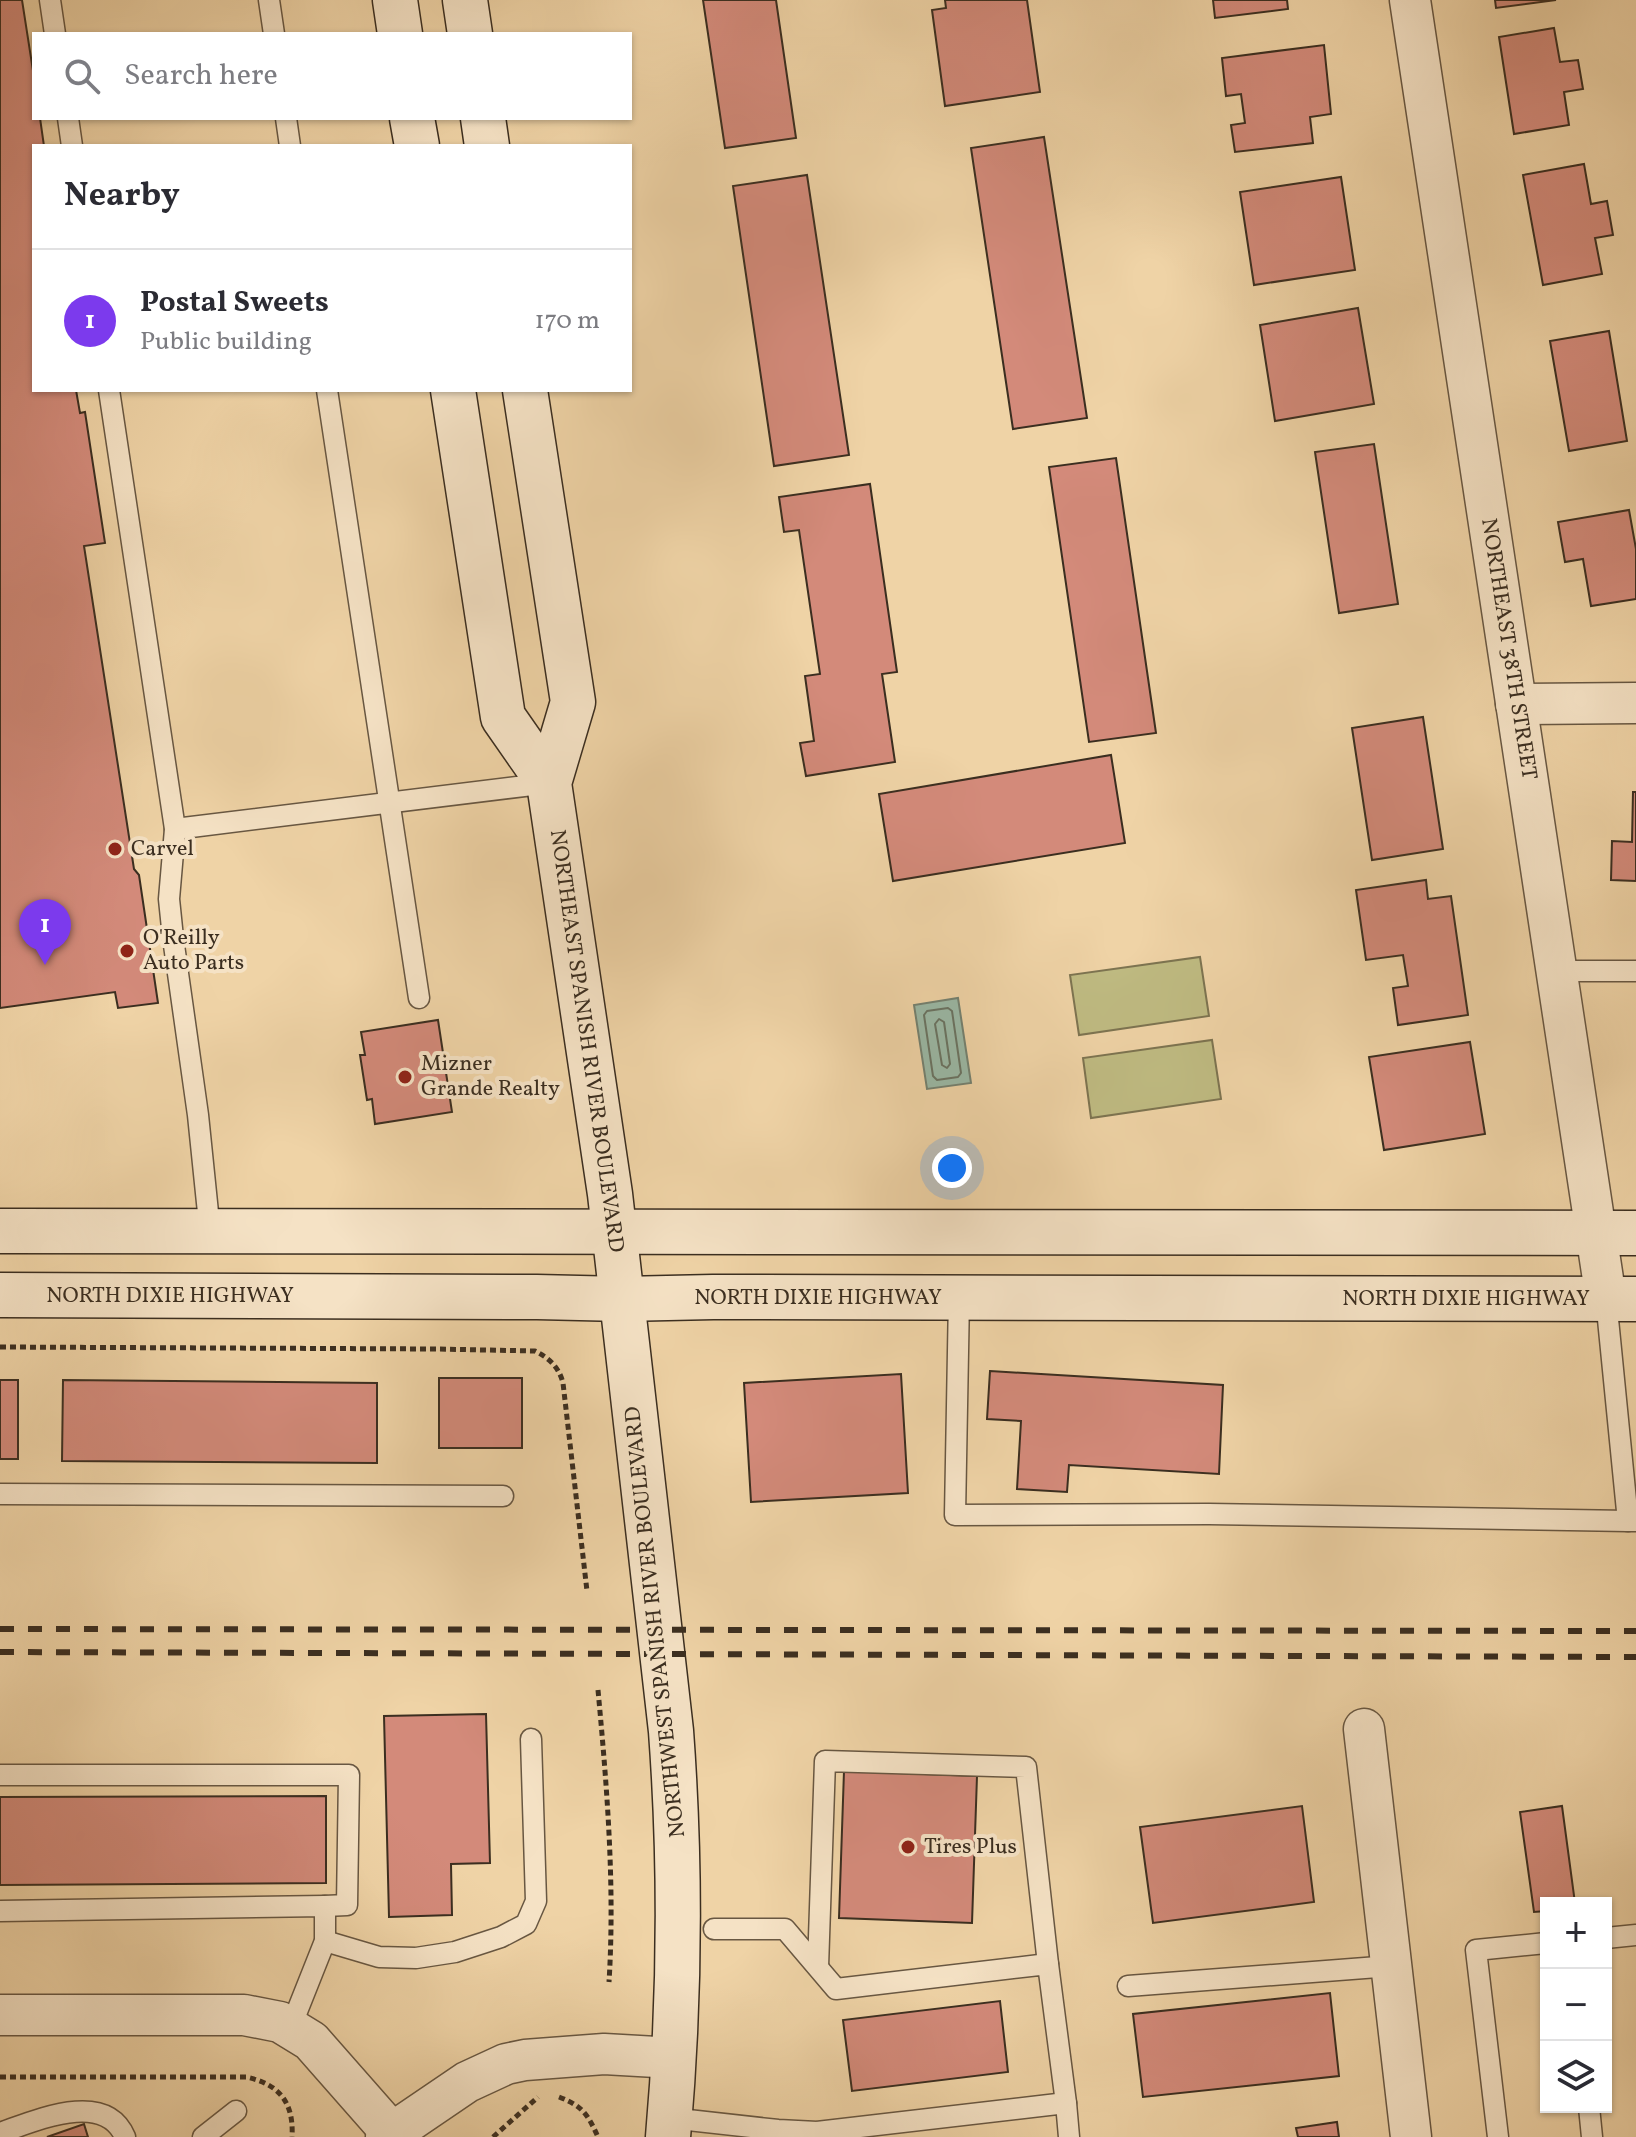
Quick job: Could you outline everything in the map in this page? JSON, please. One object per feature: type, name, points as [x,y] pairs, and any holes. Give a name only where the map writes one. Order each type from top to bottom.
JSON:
[{"type":"main road","points":[[395,0],[400,32]]},
{"type":"main road","points":[[465,0],[470,32]]},
{"type":"main road","points":[[412,120],[417,144]]},
{"type":"main road","points":[[483,120],[487,144]]},
{"type":"main road","name":"NORTHEAST SPANISH RIVER BOULEVARD","points":[[453,392],[503,717],[549,783]]},
{"type":"main road","name":"NORTHEAST SPANISH RIVER BOULEVARD","points":[[525,392],[573,702],[549,783],[615,1232],[622,1299]]},
{"type":"main road","points":[[0,1231],[1616,1233]]},
{"type":"main road","name":"NORTH DIXIE HIGHWAY","points":[[0,1295],[622,1299],[1621,1299]]},
{"type":"main road","name":"NORTHWEST SPANISH RIVER BOULEVARD","points":[[622,1299],[663,1654],[676,1797],[679,1905],[669,2127]]},
{"type":"street","name":"NORTHEAST 38TH STREET","points":[[1410,0],[1557,971],[1616,1233],[1621,1299]]},
{"type":"street","points":[[1516,704],[1636,703]]},
{"type":"street","points":[[1364,1729],[1411,2137]]},
{"type":"street","points":[[0,2015],[244,2015],[280,2022],[311,2041],[388,2135],[467,2082],[506,2064],[604,2054],[674,2058]]},
{"type":"lane","points":[[50,0],[55,32]]},
{"type":"lane","points":[[269,0],[274,32]]},
{"type":"lane","points":[[68,120],[72,144]]},
{"type":"lane","points":[[286,120],[290,144]]},
{"type":"lane","points":[[109,392],[175,829],[169,899],[210,1232]]},
{"type":"lane","points":[[327,392],[419,998]]},
{"type":"lane","points":[[175,829],[549,783]]},
{"type":"lane","points":[[1557,971],[1636,971]]},
{"type":"lane","points":[[959,1297],[955,1515],[1209,1514],[1632,1521],[1621,1299]]},
{"type":"lane","points":[[0,1494],[503,1496]]},
{"type":"lane","points":[[325,1941],[379,1957],[416,1958],[455,1952],[501,1937],[526,1924],[536,1901],[531,1739]]},
{"type":"lane","points":[[818,1967],[825,1761],[1026,1767],[1069,2137]]},
{"type":"lane","points":[[0,1775],[349,1775],[347,1905],[0,1911]]},
{"type":"lane","points":[[290,2029],[325,1941],[325,1906]]},
{"type":"lane","points":[[714,1929],[785,1929],[836,1989],[1048,1964]]},
{"type":"lane","points":[[1612,1937],[1636,1935]]},
{"type":"lane","points":[[1498,2137],[1476,1950],[1540,1944]]},
{"type":"lane","points":[[1128,1986],[1391,1966]]},
{"type":"lane","points":[[669,2127],[830,2134],[1066,2103]]},
{"type":"lane","points":[[0,2133],[56,2115],[85,2111],[108,2115],[122,2129],[125,2137]]},
{"type":"lane","points":[[203,2137],[236,2111]]},
{"type":"lane","points":[[1590,2113],[1592,2137]]},
{"type":"path","points":[[0,1347],[535,1351],[557,1367],[563,1383],[587,1591]]},
{"type":"path","points":[[598,1690],[611,1882],[609,1982]]},
{"type":"path","points":[[0,2077],[246,2077],[263,2081],[277,2090],[292,2118],[292,2137]]},
{"type":"path","points":[[493,2137],[541,2095]]},
{"type":"path","points":[[555,2095],[576,2103],[589,2117],[598,2137]]},
{"type":"shaded area","points":[[1200,957],[1209,1016],[1079,1035],[1070,975]]},
{"type":"shaded area","points":[[1212,1040],[1221,1099],[1091,1118],[1083,1058]]},
{"type":"water","points":[[958,998],[971,1083],[927,1089],[914,1005]]},
{"type":"building","points":[[0,0],[22,0],[32,64],[32,120],[40,120],[44,144],[32,144],[32,392],[76,392],[80,413],[85,412],[105,543],[84,546],[158,1003],[118,1008],[115,992],[0,1008]]},
{"type":"building","points":[[703,0],[776,0],[796,138],[725,148]]},
{"type":"building","points":[[945,0],[1027,0],[1040,92],[945,106],[932,10],[946,8]]},
{"type":"building","points":[[1213,0],[1287,0],[1288,9],[1215,18]]},
{"type":"building","points":[[1495,0],[1556,0],[1496,8]]},
{"type":"building","points":[[1554,28],[1560,62],[1578,60],[1583,89],[1564,92],[1569,125],[1514,134],[1499,37]]},
{"type":"building","points":[[1324,45],[1331,114],[1310,117],[1313,143],[1235,152],[1231,125],[1245,123],[1241,94],[1226,96],[1222,58]]},
{"type":"building","points":[[1044,137],[1087,418],[1013,429],[971,148]]},
{"type":"building","points":[[1584,164],[1591,204],[1607,201],[1613,235],[1595,238],[1602,274],[1543,285],[1523,175]]},
{"type":"building","points":[[807,175],[849,455],[774,466],[733,186]]},
{"type":"building","points":[[1341,177],[1355,270],[1254,285],[1240,192]]},
{"type":"building","points":[[1358,308],[1374,404],[1275,421],[1260,325]]},
{"type":"building","points":[[1609,331],[1627,441],[1569,451],[1550,341]]},
{"type":"building","points":[[1374,444],[1398,604],[1339,613],[1315,452]]},
{"type":"building","points":[[1116,458],[1156,733],[1089,742],[1049,467]]},
{"type":"building","points":[[870,484],[897,672],[882,674],[895,762],[806,776],[800,743],[814,741],[805,676],[820,674],[799,530],[784,532],[779,497]]},
{"type":"building","points":[[1629,510],[1636,549],[1636,599],[1591,606],[1583,559],[1565,562],[1558,522]]},
{"type":"building","points":[[1423,717],[1443,849],[1372,860],[1352,728]]},
{"type":"building","points":[[1111,755],[1125,843],[893,881],[879,794]]},
{"type":"building","points":[[1633,792],[1636,792],[1636,881],[1611,880],[1612,841],[1632,842]]},
{"type":"building","points":[[1426,880],[1428,899],[1451,896],[1468,1015],[1398,1025],[1393,988],[1408,986],[1403,955],[1366,960],[1356,890]]},
{"type":"building","name":"Mizner Grande Realty","points":[[438,1020],[452,1112],[375,1124],[372,1099],[367,1100],[360,1055],[365,1055],[361,1032]]},
{"type":"building","points":[[1470,1042],[1485,1134],[1384,1150],[1369,1057]]},
{"type":"building","points":[[990,1371],[1223,1385],[1219,1474],[1069,1465],[1067,1492],[1017,1489],[1021,1421],[987,1419]]},
{"type":"building","points":[[901,1374],[908,1493],[751,1502],[744,1383]]},
{"type":"building","points":[[439,1378],[522,1378],[522,1448],[439,1448]]},
{"type":"building","points":[[0,1380],[18,1380],[18,1459],[0,1459]]},
{"type":"building","points":[[63,1380],[377,1383],[377,1463],[62,1461]]},
{"type":"building","points":[[486,1714],[490,1863],[451,1864],[452,1915],[389,1917],[384,1716]]},
{"type":"building","name":"Tires Plus","points":[[844,1771],[977,1776],[972,1923],[839,1918]]},
{"type":"building","points":[[326,1796],[326,1883],[0,1885],[0,1797]]},
{"type":"building","points":[[1302,1806],[1314,1902],[1153,1923],[1140,1827]]},
{"type":"building","points":[[1562,1806],[1574,1897],[1540,1897],[1540,1912],[1534,1912],[1520,1812]]},
{"type":"building","points":[[1330,1993],[1339,2076],[1143,2097],[1133,2014]]},
{"type":"building","points":[[1000,2001],[1008,2072],[852,2091],[843,2020]]},
{"type":"building","points":[[1337,2122],[1339,2137],[1298,2137],[1296,2128]]},
{"type":"building","points":[[84,2124],[88,2137],[47,2137]]},
{"type":"railway","points":[[0,1629],[1636,1631]]},
{"type":"railway","points":[[0,1652],[1636,1657]]},
{"type":"place","name":"Carvel","points":[[115,849]]},
{"type":"place","name":"O'Reilly Auto Parts","points":[[127,951]]},
{"type":"place","name":"Postal Sweets","points":[[45,965]]},
{"type":"place","name":"Mizner Grande Realty","points":[[405,1077]]},
{"type":"place","name":"Tires Plus","points":[[908,1847]]}]
